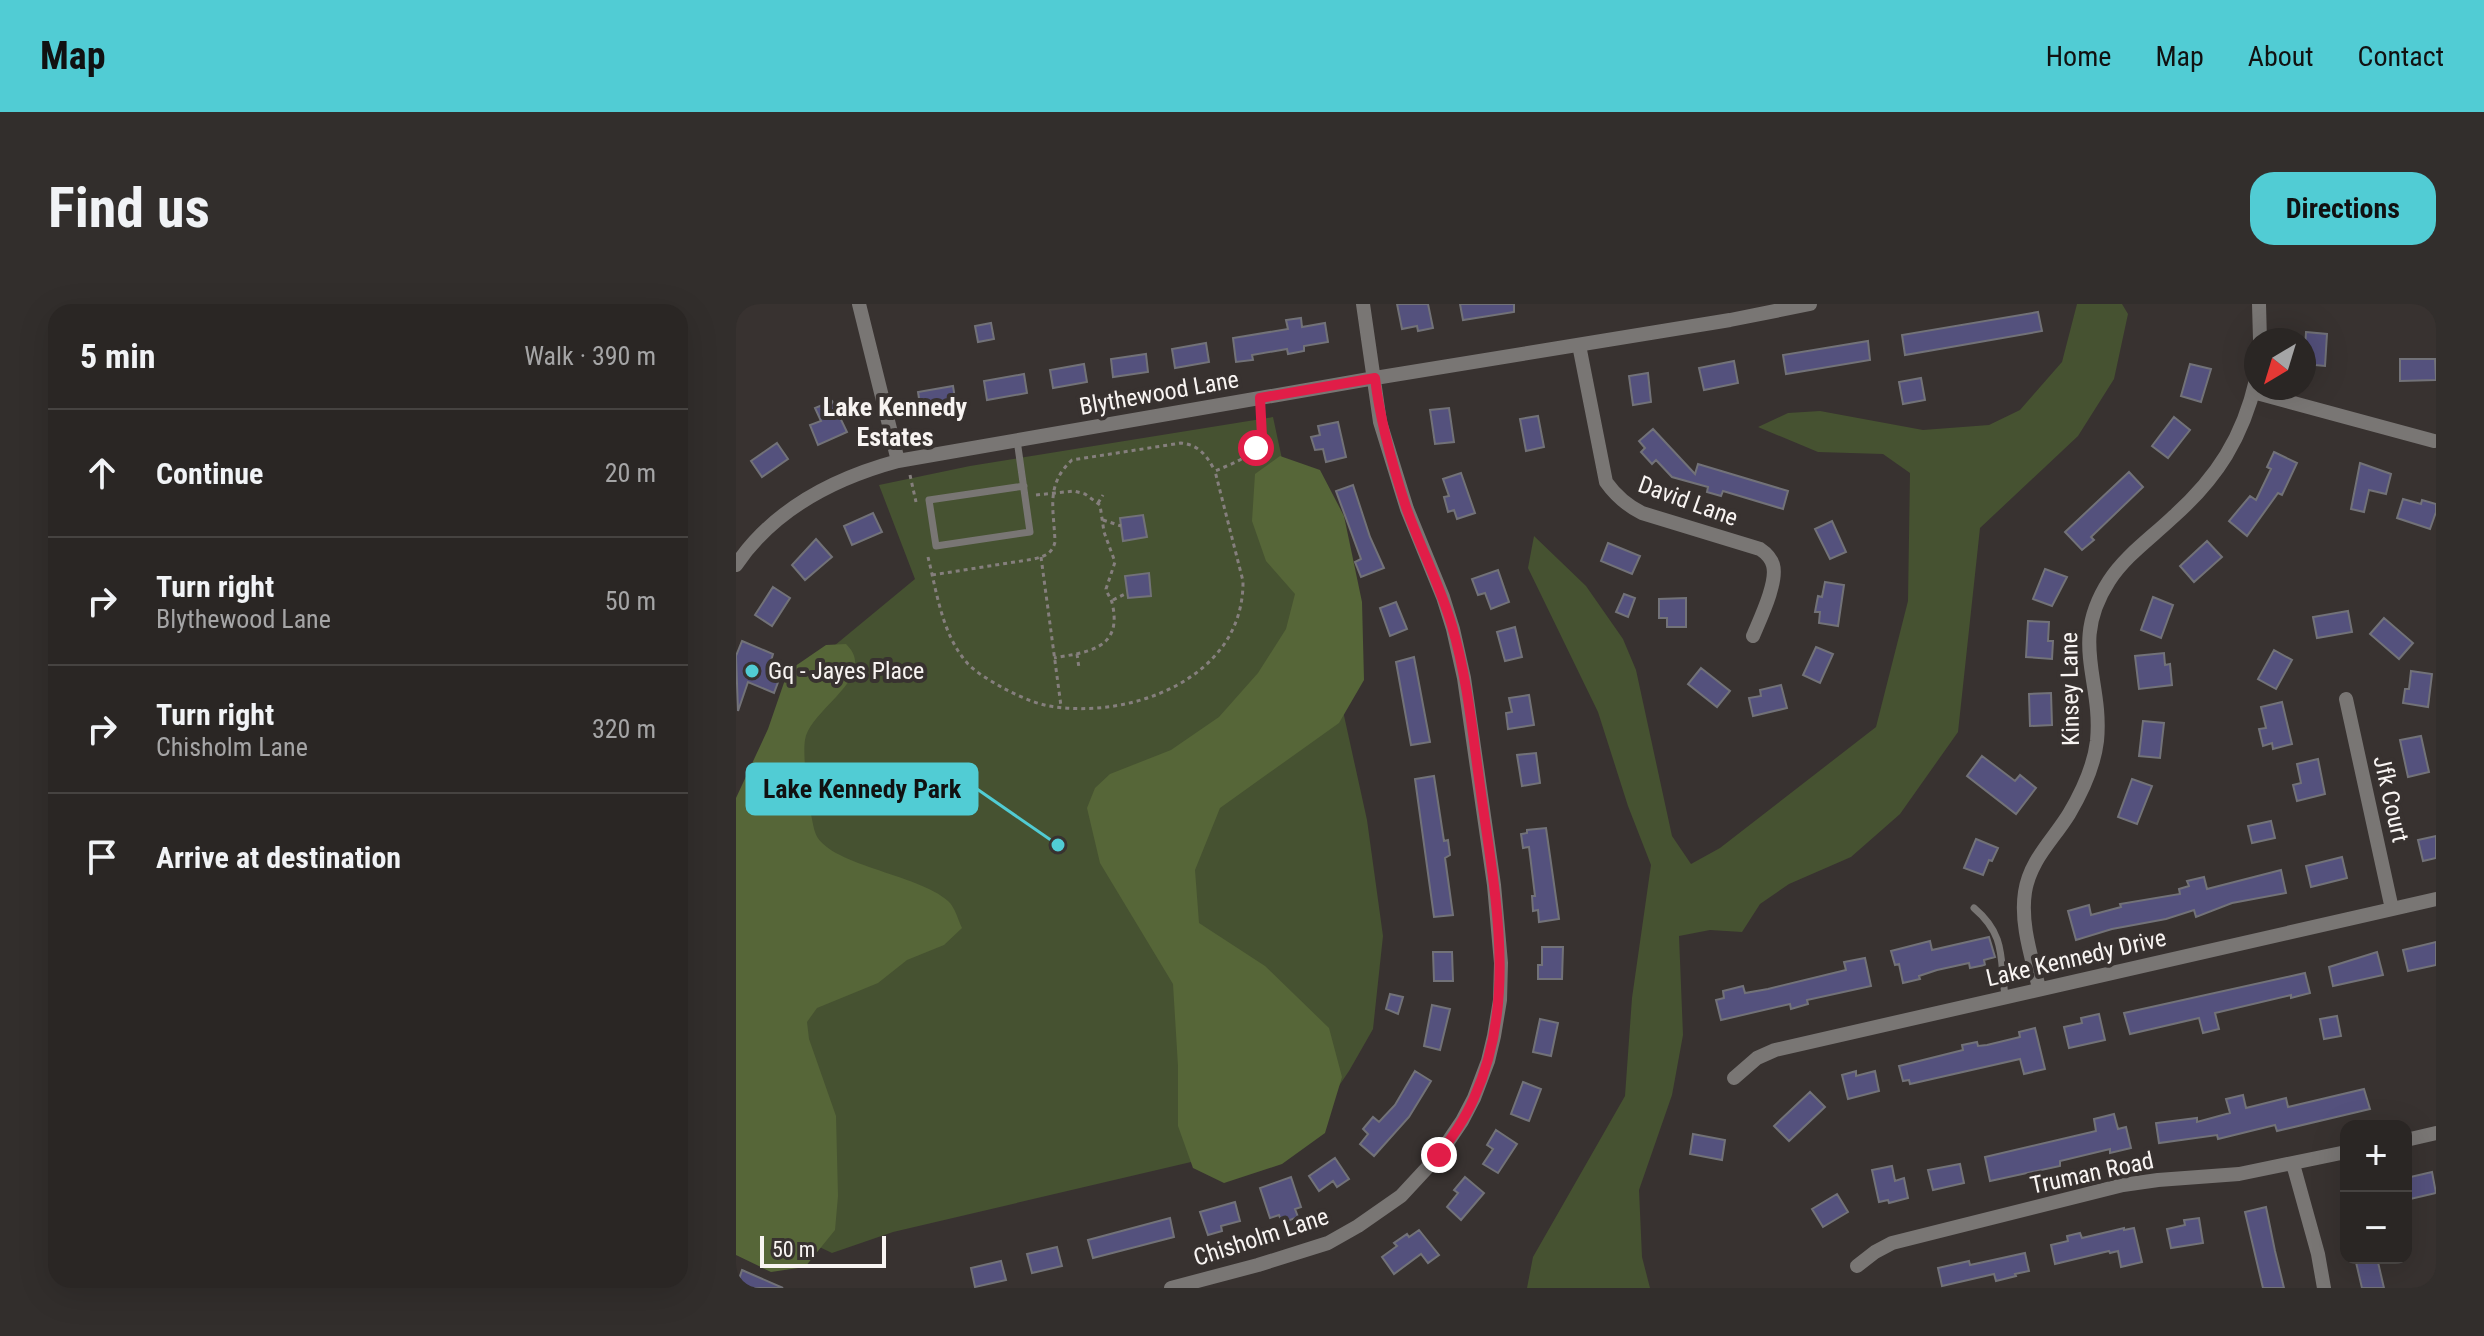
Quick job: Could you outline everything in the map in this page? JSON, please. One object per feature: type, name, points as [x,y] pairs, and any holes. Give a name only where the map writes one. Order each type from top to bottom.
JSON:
[{"type":"street","points":[[859,304],[902,460]]},
{"type":"street","name":"Chisholm Lane","points":[[1171,1288],[1328,1243],[1401,1196],[1439,1155],[1462,1121],[1488,1061],[1494,1036],[1500,1000],[1501,963],[1494,885],[1464,678],[1443,597],[1407,509],[1380,422],[1363,304]]},
{"type":"street","name":"Blythewood Lane","points":[[736,565],[761,535],[812,495],[868,469],[902,460],[1810,304]]},
{"type":"street","points":[[2259,304],[2260,328]]},
{"type":"street","name":"David Lane","points":[[1579,345],[1606,482],[1615,495],[1627,506],[1642,513],[1760,549],[1773,564],[1774,575],[1765,609],[1753,636]]},
{"type":"street","name":"Kinsey Lane","points":[[2039,988],[2026,929],[2025,892],[2039,854],[2070,813],[2092,764],[2097,742],[2097,718],[2088,637],[2092,618],[2100,596],[2124,561],[2184,507],[2217,471],[2239,432],[2249,400]]},
{"type":"street","points":[[2300,400],[2434,441]]},
{"type":"street","name":"Jfk Court","points":[[2346,699],[2392,909]]},
{"type":"street","name":"Lake Kennedy Drive","points":[[1734,1078],[1757,1058],[1775,1050],[2436,899]]},
{"type":"street","points":[[2412,1139],[2436,1133]]},
{"type":"street","name":"Truman Road","points":[[1857,1266],[1892,1243],[2123,1185],[2239,1174],[2340,1153]]},
{"type":"street","points":[[2293,1164],[2318,1254],[2324,1288]]},
{"type":"lane","points":[[1017,440],[1024,486],[1030,532],[936,546],[929,500],[1024,486]]},
{"type":"lane","points":[[1974,908],[1988,920],[1997,934],[2005,996]]},
{"type":"path","points":[[1215,471],[1242,460],[1256,448],[1262,437],[1260,398]]},
{"type":"path","points":[[926,546],[932,575],[942,618],[956,648],[969,665],[988,680],[1020,697],[1048,706],[1115,706],[1151,697],[1187,680],[1209,664],[1223,647],[1239,614],[1243,581],[1215,471],[1201,450],[1181,443],[1072,460],[1056,479],[1053,550],[1041,557],[932,575]]},
{"type":"path","points":[[902,460],[916,502]]},
{"type":"path","points":[[1025,496],[1074,491],[1098,503],[1103,511],[1104,532],[1115,562],[1106,589],[1112,600],[1113,628],[1109,638],[1092,651],[1054,658]]},
{"type":"path","points":[[1098,503],[1103,495]]},
{"type":"path","points":[[1103,520],[1121,526]]},
{"type":"path","points":[[1041,557],[1061,706]]},
{"type":"path","points":[[1112,600],[1127,593]]},
{"type":"path","points":[[1077,654],[1079,668]]},
{"type":"green space","points":[[2077,304],[2122,304],[2128,314],[2114,379],[2078,436],[1980,528],[1958,732],[1900,814],[1851,857],[1789,884],[1760,904],[1742,932],[1710,930],[1679,936],[1683,1035],[1672,1095],[1639,1190],[1642,1257],[1650,1288],[1527,1288],[1533,1257],[1625,1096],[1632,998],[1651,865],[1628,806],[1598,712],[1528,568],[1534,536],[1586,586],[1623,639],[1636,670],[1672,836],[1691,864],[1720,848],[1876,727],[1908,601],[1910,473],[1883,454],[1818,452],[1758,427],[1788,413],[1820,411],[1923,430],[1989,425],[2020,410],[2062,362]]},
{"type":"green space","points":[[1273,417],[1314,608],[1343,711],[1367,820],[1383,936],[1373,1029],[1326,1105],[1238,1151],[893,1232],[832,1253],[736,1207],[736,870],[817,660],[915,579],[879,485],[970,466]]},
{"type":"green space","points":[[1280,456],[1320,470],[1344,516],[1362,602],[1364,680],[1339,723],[1220,808],[1195,870],[1199,923],[1265,966],[1329,1028],[1342,1077],[1325,1133],[1282,1164],[1224,1183],[1193,1168],[1178,1126],[1173,984],[1100,863],[1087,808],[1095,788],[1110,774],[1171,750],[1219,717],[1258,673],[1286,629],[1295,594],[1266,561],[1252,521],[1255,474]]},
{"type":"green space","points":[[846,644],[854,656],[854,669],[849,681],[809,728],[805,740],[807,786],[815,832],[822,843],[836,853],[934,892],[950,904],[962,928],[944,945],[907,960],[878,983],[817,1008],[807,1022],[809,1039],[836,1116],[838,1196],[835,1230],[805,1267],[771,1272],[736,1255],[736,798],[768,729],[788,671],[826,645]]},
{"type":"building","points":[[1397,304],[1428,304],[1433,328],[1418,331],[1417,326],[1402,329]]},
{"type":"building","points":[[1460,304],[1514,304],[1514,312],[1463,320]]},
{"type":"building","points":[[2038,312],[2042,331],[1905,355],[1902,335]]},
{"type":"building","points":[[1301,318],[1302,327],[1325,323],[1328,342],[1304,346],[1304,351],[1288,354],[1287,349],[1252,355],[1253,360],[1236,362],[1233,338],[1288,329],[1286,320]]},
{"type":"building","points":[[991,323],[994,339],[978,342],[975,326]]},
{"type":"building","points":[[2316,333],[2327,334],[2325,366],[2316,365]]},
{"type":"building","points":[[1868,341],[1870,360],[1786,374],[1783,355]]},
{"type":"building","points":[[1206,343],[1209,362],[1175,368],[1172,349]]},
{"type":"building","points":[[1146,354],[1148,372],[1113,377],[1111,359]]},
{"type":"building","points":[[2400,359],[2435,359],[2436,380],[2400,381]]},
{"type":"building","points":[[1734,361],[1738,383],[1704,390],[1699,368]]},
{"type":"building","points":[[1084,364],[1087,382],[1053,388],[1050,370]]},
{"type":"building","points":[[2190,364],[2211,369],[2201,402],[2181,396]]},
{"type":"building","points":[[1648,373],[1651,402],[1633,405],[1629,376]]},
{"type":"building","points":[[1024,374],[1027,393],[987,400],[984,381]]},
{"type":"building","points":[[1921,378],[1925,400],[1903,404],[1899,382]]},
{"type":"building","points":[[953,386],[956,405],[921,411],[918,392]]},
{"type":"building","points":[[832,401],[847,432],[818,445],[810,425],[821,421],[815,408]]},
{"type":"building","points":[[1449,408],[1454,442],[1435,444],[1430,410]]},
{"type":"building","points":[[1538,416],[1544,447],[1526,451],[1520,419]]},
{"type":"building","points":[[2174,417],[2190,430],[2168,458],[2152,446]]},
{"type":"building","points":[[1338,422],[1346,457],[1326,462],[1323,449],[1315,450],[1311,437],[1320,435],[1318,426]]},
{"type":"building","points":[[1653,429],[1695,474],[1698,464],[1788,491],[1783,509],[1723,491],[1721,496],[1707,492],[1708,487],[1672,477],[1656,460],[1652,464],[1641,452],[1645,448],[1639,441]]},
{"type":"building","points":[[777,443],[788,459],[762,477],[751,461]]},
{"type":"building","points":[[2274,452],[2297,463],[2282,495],[2278,493],[2247,536],[2229,521],[2250,496],[2256,500],[2271,469],[2267,467]]},
{"type":"building","points":[[2360,463],[2391,474],[2386,494],[2369,490],[2364,512],[2351,509]]},
{"type":"building","points":[[2129,472],[2143,487],[2091,537],[2094,540],[2082,550],[2065,532]]},
{"type":"building","points":[[1461,473],[1475,513],[1457,519],[1454,510],[1448,512],[1444,497],[1449,496],[1443,479]]},
{"type":"building","points":[[1353,485],[1384,568],[1361,577],[1355,562],[1361,559],[1336,491]]},
{"type":"building","points":[[2403,499],[2436,504],[2430,529],[2397,518]]},
{"type":"building","points":[[873,513],[882,532],[852,545],[844,526]]},
{"type":"building","points":[[1143,515],[1147,537],[1123,541],[1120,518]]},
{"type":"building","points":[[1832,521],[1846,552],[1830,559],[1815,529]]},
{"type":"building","points":[[816,539],[832,557],[805,580],[792,565]]},
{"type":"building","points":[[2207,541],[2222,557],[2194,582],[2180,566]]},
{"type":"building","points":[[1608,543],[1640,556],[1632,574],[1601,561]]},
{"type":"building","points":[[2045,569],[2067,577],[2052,606],[2033,599]]},
{"type":"building","points":[[1498,570],[1509,602],[1491,609],[1485,593],[1478,595],[1472,579]]},
{"type":"building","points":[[1149,573],[1151,596],[1128,598],[1125,576]]},
{"type":"building","points":[[1825,582],[1844,585],[1838,626],[1819,623],[1820,612],[1815,612]]},
{"type":"building","points":[[773,587],[790,598],[772,626],[755,615]]},
{"type":"building","points":[[1624,594],[1635,598],[1628,617],[1616,612]]},
{"type":"building","points":[[2153,597],[2173,605],[2161,638],[2141,630]]},
{"type":"building","points":[[1686,598],[1686,627],[1667,627],[1667,618],[1659,618],[1659,599]]},
{"type":"building","points":[[1396,602],[1407,629],[1390,636],[1380,608]]},
{"type":"building","points":[[2348,611],[2352,632],[2317,638],[2313,617]]},
{"type":"building","points":[[2384,618],[2413,643],[2399,659],[2370,634]]},
{"type":"building","points":[[2028,621],[2049,622],[2048,641],[2053,641],[2052,659],[2026,657]]},
{"type":"building","points":[[1515,627],[1522,657],[1505,661],[1497,632]]},
{"type":"building","name":"Gq - Jayes Place","points":[[742,641],[773,654],[768,671],[780,677],[774,693],[748,682],[738,711],[736,656]]},
{"type":"building","points":[[1816,647],[1833,654],[1820,683],[1803,675]]},
{"type":"building","points":[[2274,650],[2292,660],[2276,689],[2258,679]]},
{"type":"building","points":[[2164,653],[2165,665],[2170,664],[2172,685],[2139,689],[2135,656]]},
{"type":"building","points":[[1414,657],[1430,742],[1411,745],[1396,662]]},
{"type":"building","points":[[1701,668],[1730,691],[1717,707],[1688,684]]},
{"type":"building","points":[[2411,671],[2432,674],[2428,707],[2403,703],[2405,689],[2409,689]]},
{"type":"building","points":[[1781,685],[1787,708],[1753,716],[1749,698],[1761,696],[1760,690]]},
{"type":"building","points":[[2051,693],[2052,725],[2030,726],[2029,694]]},
{"type":"building","points":[[1529,695],[1534,725],[1508,729],[1506,713],[1512,712],[1509,698]]},
{"type":"building","points":[[2282,702],[2292,744],[2273,749],[2272,743],[2263,746],[2259,729],[2266,728],[2261,707]]},
{"type":"building","points":[[2143,721],[2164,723],[2160,758],[2139,756]]},
{"type":"building","points":[[2421,736],[2429,772],[2408,777],[2400,740]]},
{"type":"building","points":[[1536,753],[1540,783],[1522,786],[1517,755]]},
{"type":"building","points":[[1982,756],[2015,781],[2020,775],[2036,788],[2016,814],[1967,776]]},
{"type":"building","points":[[2318,759],[2325,794],[2297,801],[2293,785],[2301,783],[2297,764]]},
{"type":"building","points":[[1434,776],[1444,841],[1448,840],[1450,855],[1445,858],[1453,915],[1434,917],[1415,779]]},
{"type":"building","points":[[2132,779],[2152,786],[2137,824],[2118,817]]},
{"type":"building","points":[[2271,821],[2275,838],[2252,843],[2248,826]]},
{"type":"building","points":[[1546,828],[1559,919],[1539,922],[1538,910],[1533,911],[1532,896],[1535,896],[1529,847],[1523,848],[1521,834],[1527,833],[1527,830]]},
{"type":"building","points":[[2436,836],[2436,858],[2423,861],[2418,840]]},
{"type":"building","points":[[1976,839],[1998,848],[1983,875],[1964,868]]},
{"type":"building","points":[[2342,857],[2347,878],[2311,887],[2306,866]]},
{"type":"building","points":[[2281,870],[2286,893],[2232,903],[2196,917],[2194,910],[2076,940],[2068,911],[2089,905],[2091,915],[2121,907],[2120,904],[2180,894],[2179,889],[2189,886],[2187,881],[2204,877],[2207,889]]},
{"type":"building","points":[[1989,937],[1995,957],[1984,960],[1985,965],[1970,968],[1969,963],[1937,970],[1903,983],[1899,964],[1895,965],[1891,951],[1930,941],[1932,950]]},
{"type":"building","points":[[2436,942],[2436,965],[2408,971],[2403,950]]},
{"type":"building","points":[[1542,947],[1563,947],[1562,979],[1538,979]]},
{"type":"building","points":[[1433,952],[1452,952],[1453,981],[1434,981]]},
{"type":"building","points":[[2377,952],[2383,975],[2333,986],[2329,967]]},
{"type":"building","points":[[1865,958],[1871,986],[1807,1000],[1808,1004],[1791,1009],[1790,1004],[1721,1020],[1716,1000],[1724,998],[1723,991],[1743,986],[1745,993],[1768,989],[1846,970],[1844,962]]},
{"type":"building","points":[[2305,973],[2310,993],[2215,1013],[2219,1029],[2203,1033],[2199,1018],[2130,1034],[2124,1013]]},
{"type":"building","points":[[1390,994],[1403,997],[1398,1014],[1386,1009]]},
{"type":"building","points":[[1432,1005],[1450,1009],[1440,1050],[1424,1046]]},
{"type":"building","points":[[2099,1014],[2105,1040],[2069,1048],[2064,1027],[2082,1023],[2081,1018]]},
{"type":"building","points":[[2337,1016],[2341,1036],[2324,1039],[2320,1019]]},
{"type":"building","points":[[1540,1019],[1558,1023],[1551,1056],[1533,1052]]},
{"type":"building","points":[[2035,1028],[2045,1069],[2024,1074],[2020,1059],[1910,1084],[1909,1080],[1903,1081],[1899,1066],[1963,1050],[1962,1045],[1977,1042],[1978,1046],[1987,1045],[2020,1037],[2019,1032]]},
{"type":"building","points":[[1415,1071],[1431,1081],[1409,1117],[1374,1156],[1360,1144],[1368,1134],[1363,1129],[1373,1117],[1379,1122],[1395,1105]]},
{"type":"building","points":[[1856,1071],[1856,1076],[1875,1071],[1879,1091],[1848,1099],[1842,1075]]},
{"type":"building","points":[[1523,1082],[1541,1089],[1529,1121],[1511,1114]]},
{"type":"building","points":[[2364,1089],[2370,1109],[2277,1131],[2275,1125],[2218,1139],[2217,1135],[2159,1143],[2156,1123],[2197,1118],[2197,1122],[2230,1113],[2226,1099],[2243,1095],[2246,1108],[2286,1098],[2288,1107]]},
{"type":"building","points":[[1810,1092],[1825,1107],[1789,1141],[1774,1126]]},
{"type":"building","points":[[2114,1114],[2118,1129],[2126,1127],[2131,1148],[2110,1153],[2110,1149],[2060,1161],[2060,1166],[1990,1181],[1985,1157],[2096,1131],[2094,1119]]},
{"type":"building","points":[[1496,1130],[1517,1144],[1498,1173],[1483,1164],[1493,1149],[1487,1145]]},
{"type":"building","points":[[1693,1134],[1725,1140],[1722,1160],[1690,1154]]},
{"type":"building","points":[[1335,1158],[1349,1179],[1337,1187],[1333,1181],[1319,1191],[1309,1176]]},
{"type":"building","points":[[1960,1164],[1964,1183],[1933,1190],[1928,1170]]},
{"type":"building","points":[[1892,1166],[1895,1181],[1904,1178],[1908,1198],[1879,1202],[1872,1170]]},
{"type":"building","points":[[2432,1172],[2436,1193],[2412,1199],[2412,1177]]},
{"type":"building","points":[[1291,1177],[1301,1207],[1295,1209],[1298,1217],[1282,1223],[1279,1215],[1270,1218],[1260,1188]]},
{"type":"building","points":[[1465,1177],[1484,1193],[1461,1220],[1447,1207],[1458,1193],[1454,1190]]},
{"type":"building","points":[[1837,1194],[1848,1212],[1823,1227],[1812,1209]]},
{"type":"building","points":[[1235,1202],[1240,1221],[1221,1226],[1222,1231],[1208,1235],[1200,1212]]},
{"type":"building","points":[[2266,1207],[2284,1288],[2263,1288],[2245,1212]]},
{"type":"building","points":[[1170,1218],[1174,1237],[1093,1258],[1088,1240]]},
{"type":"building","points":[[2199,1218],[2203,1243],[2171,1248],[2167,1229],[2185,1225],[2184,1220]]},
{"type":"building","points":[[2134,1228],[2142,1262],[2121,1267],[2118,1251],[2109,1251],[2055,1264],[2051,1245],[2068,1241],[2067,1236],[2080,1233],[2082,1238]]},
{"type":"building","points":[[1419,1230],[1439,1255],[1428,1263],[1421,1254],[1394,1274],[1382,1257],[1397,1246],[1394,1243]]},
{"type":"building","points":[[1057,1247],[1062,1266],[1032,1273],[1027,1254]]},
{"type":"building","points":[[2025,1253],[2029,1271],[1996,1281],[1994,1274],[1942,1286],[1938,1268],[1969,1261],[1970,1265]]},
{"type":"building","points":[[1001,1261],[1006,1280],[975,1287],[971,1268]]},
{"type":"building","points":[[2356,1264],[2378,1264],[2384,1288],[2362,1288]]},
{"type":"building","points":[[742,1270],[783,1288],[736,1288]]},
{"type":"place","name":"Gq - Jayes Place","points":[[752,671]]},
{"type":"place","name":"Lake Kennedy Park","points":[[1058,845]]},
{"type":"district","name":"Lake Kennedy Estates","points":[[895,422]]},
{"type":"route","points":[[1256,448],[1262,437],[1263,425],[1260,398],[1375,378],[1380,422],[1407,509],[1453,629],[1474,739],[1501,963],[1500,1000],[1488,1061],[1474,1098],[1439,1155]]}]
